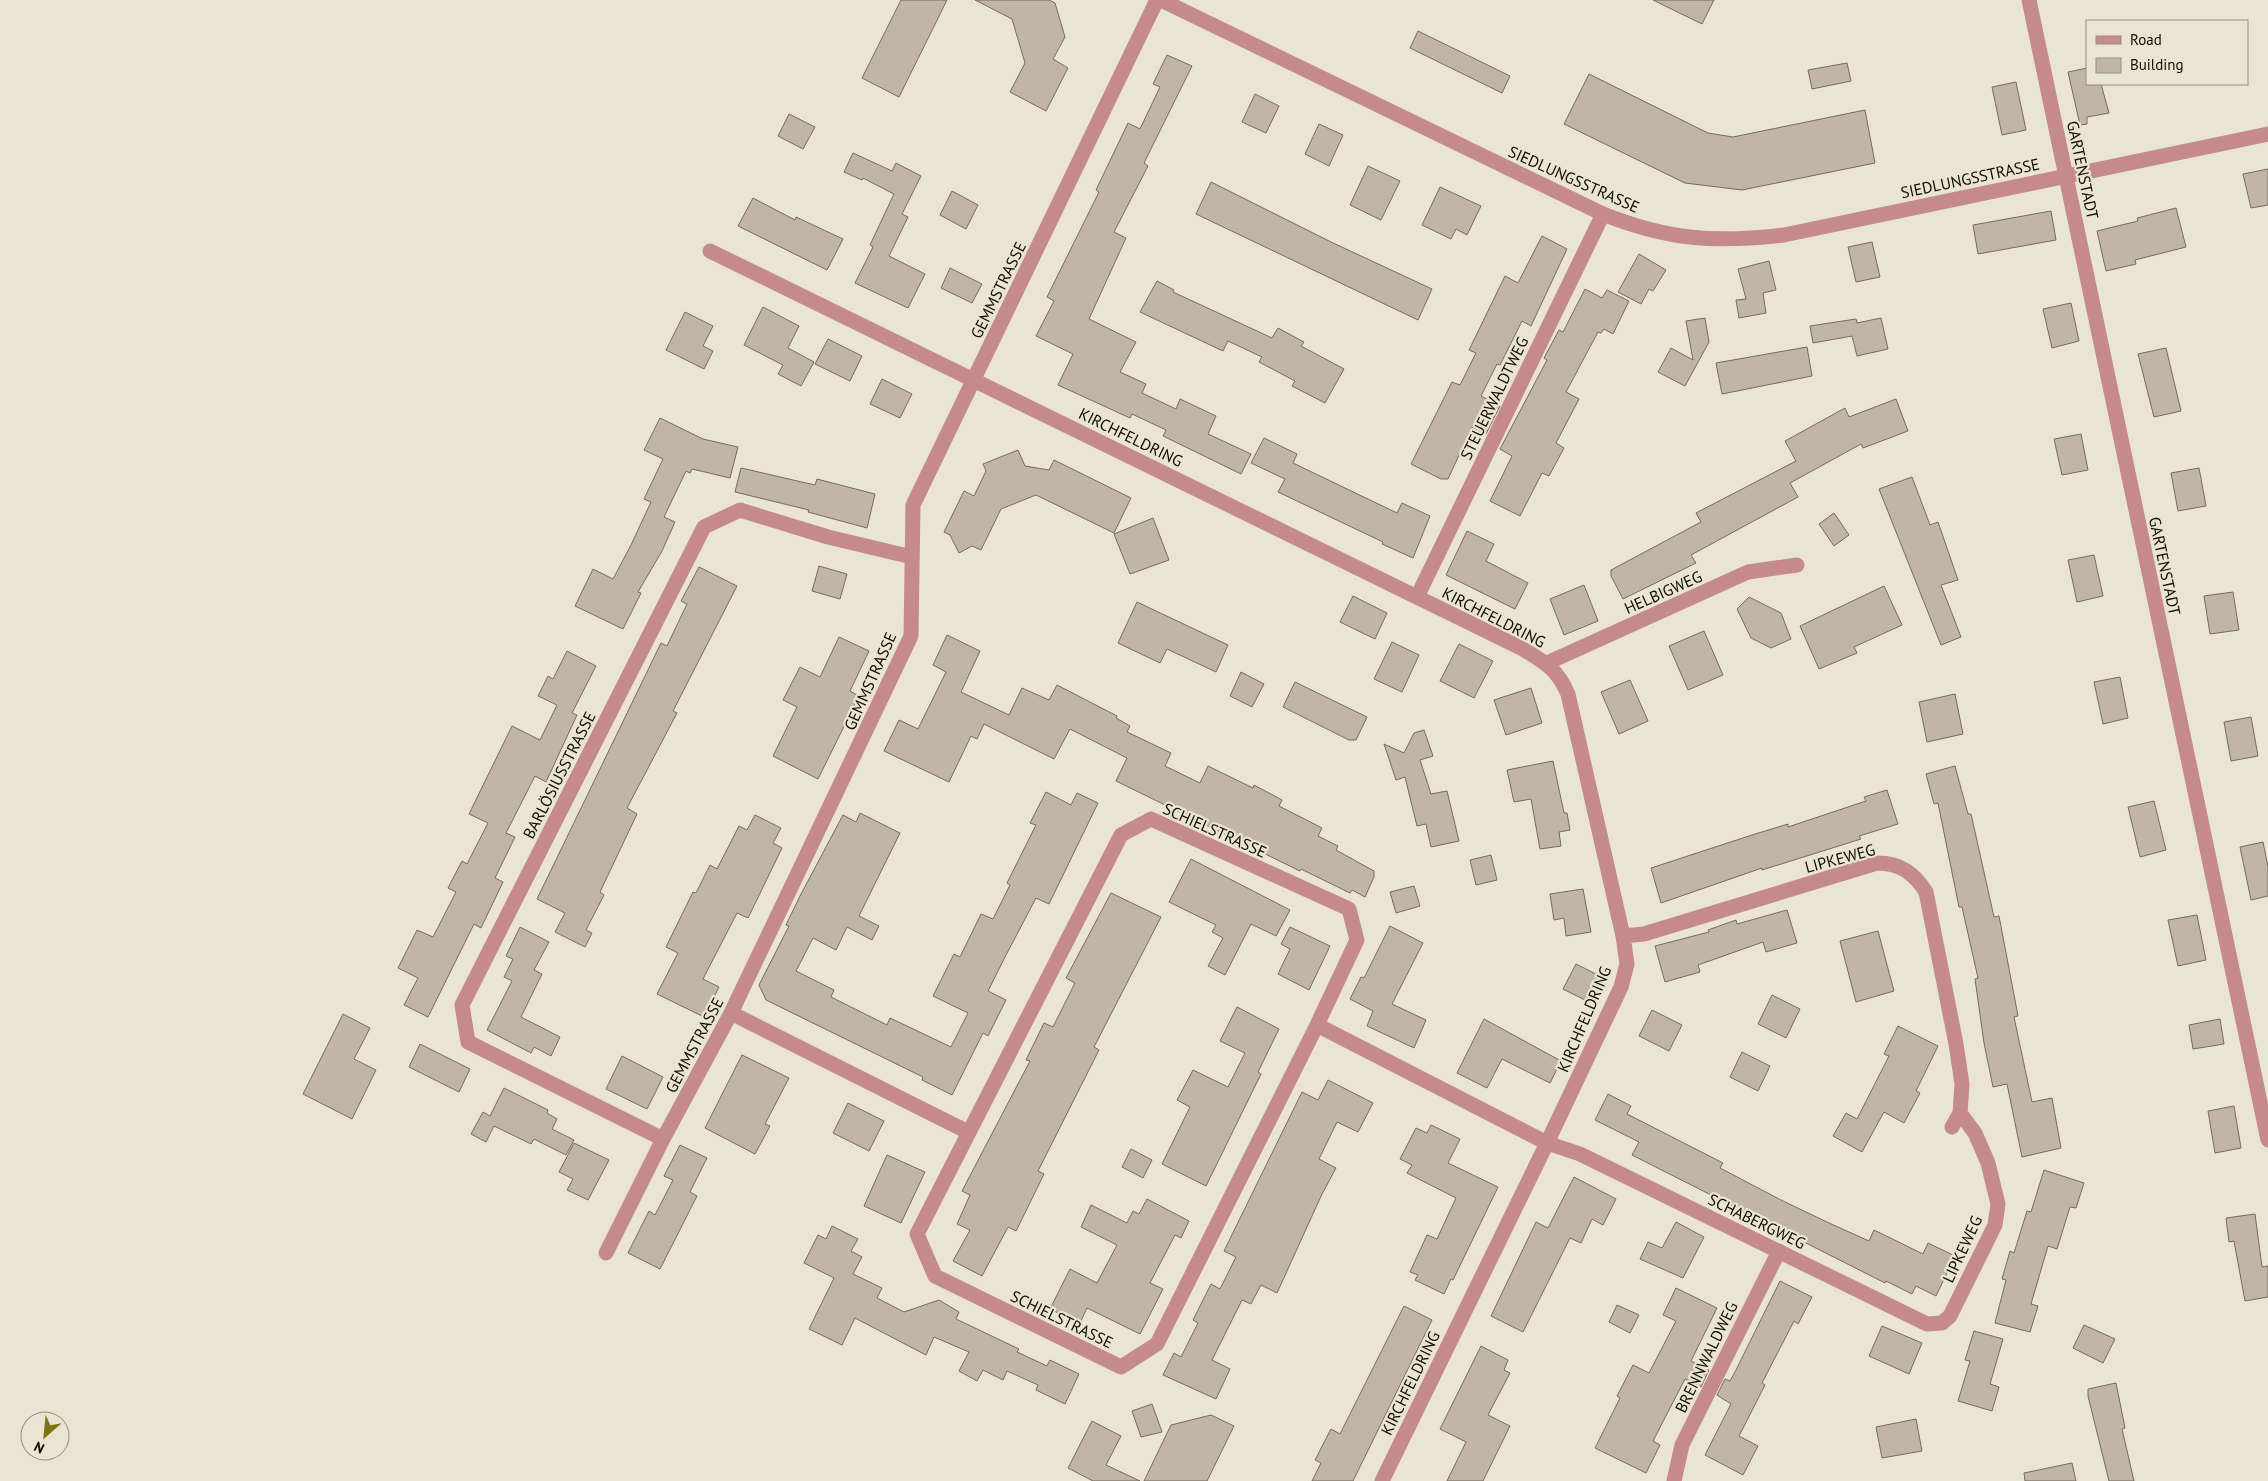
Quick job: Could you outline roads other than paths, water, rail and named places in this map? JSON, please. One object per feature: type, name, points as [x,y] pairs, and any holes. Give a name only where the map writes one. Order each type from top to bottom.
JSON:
[{"type":"street","name":"SIEDLUNGSSTRASSE","points":[[1159,0],[1603,214],[1630,225],[1661,234],[1690,238],[1754,238],[1784,235],[2268,134]]},
{"type":"street","name":"GEMMSTRASSE","points":[[606,1253],[663,1139],[731,1013],[878,709],[911,636],[913,505],[1159,0]]},
{"type":"street","name":"GARTENSTADT","points":[[2029,0],[2268,1140]]},
{"type":"street","name":"STEUERWALDTWEG","points":[[1417,597],[1603,214]]},
{"type":"street","name":"KIRCHFELDRING","points":[[710,251],[1417,597],[1547,663],[1560,677],[1568,694],[1624,936],[1627,964],[1621,987],[1382,1481]]},
{"type":"street","name":"BARLÖSIUSSTRASSE","points":[[663,1139],[468,1042],[462,1005],[704,527],[740,510],[828,537],[912,558]]},
{"type":"street","name":"HELBIGWEG","points":[[1547,663],[1748,572],[1798,565]]},
{"type":"street","name":"SCHIELSTRASSE","points":[[1151,819],[1349,909],[1357,940],[1317,1025],[1157,1344],[1121,1367],[935,1276],[917,1234],[1121,835],[1151,819]]},
{"type":"street","name":"LIPKEWEG","points":[[1624,936],[1644,934],[1877,863],[1891,863],[1903,868],[1918,879],[1926,892],[1956,1044],[1962,1084],[1960,1114],[1952,1127]]},
{"type":"street","points":[[731,1013],[968,1132]]},
{"type":"street","points":[[1317,1025],[1547,1143]]},
{"type":"street","name":"LIPKEWEG","points":[[1950,1316],[1995,1225],[1998,1204],[1988,1163],[1975,1133],[1960,1114]]},
{"type":"street","name":"SCHABERGWEG","points":[[1547,1143],[1580,1154],[1927,1324],[1942,1323],[1950,1316]]},
{"type":"street","name":"BRENNWALDWEG","points":[[1674,1481],[1682,1445],[1778,1251]]}]
